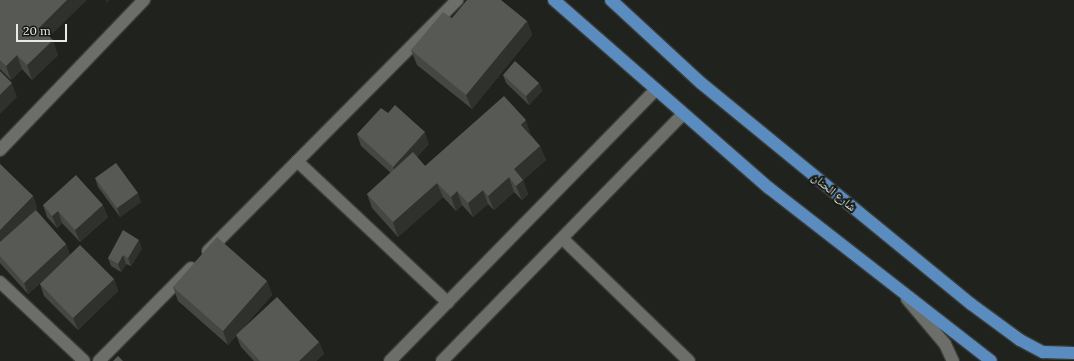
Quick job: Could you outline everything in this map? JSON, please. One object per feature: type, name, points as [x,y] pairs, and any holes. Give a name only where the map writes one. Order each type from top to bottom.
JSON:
[{"type":"main road","points":[[554,0],[769,188],[991,361]]},
{"type":"main road","name":"شارع الحنان","points":[[611,0],[701,83],[971,304],[1020,340],[1043,352],[1074,353]]},
{"type":"main road","points":[[1069,361],[1074,359]]},
{"type":"street","points":[[0,150],[144,0]]},
{"type":"street","points":[[99,361],[457,0]]},
{"type":"street","points":[[390,361],[656,89]]},
{"type":"street","points":[[442,361],[564,240],[683,114]]},
{"type":"street","points":[[297,161],[448,303]]},
{"type":"street","points":[[564,240],[689,361]]},
{"type":"street","points":[[0,282],[84,361]]},
{"type":"street","points":[[902,293],[945,344],[953,361]]},
{"type":"building","points":[[0,0],[67,0],[40,27],[53,40],[27,65],[17,55],[6,66],[0,60]]},
{"type":"building","points":[[467,0],[501,0],[527,21],[466,95],[411,50],[443,12],[452,18]]},
{"type":"building","points":[[515,61],[539,83],[526,96],[503,75]]},
{"type":"building","points":[[0,71],[12,83],[0,95]]},
{"type":"building","points":[[504,96],[526,120],[521,125],[540,146],[514,169],[523,180],[516,186],[509,177],[488,196],[483,190],[468,203],[457,191],[451,197],[437,183],[393,222],[367,194],[413,152],[425,166]]},
{"type":"building","points":[[395,105],[425,132],[393,167],[357,134],[381,108],[388,113]]},
{"type":"building","points":[[116,163],[138,193],[117,208],[95,178]]},
{"type":"building","points":[[0,164],[33,196],[0,230]]},
{"type":"building","points":[[76,175],[103,205],[75,230],[58,211],[52,216],[43,205]]},
{"type":"building","points":[[36,210],[66,244],[24,283],[0,256],[0,242]]},
{"type":"building","points":[[123,230],[139,240],[128,258],[123,255],[118,264],[108,258]]},
{"type":"building","points":[[217,237],[267,281],[223,331],[173,287]]},
{"type":"building","points":[[80,245],[114,279],[73,318],[40,284]]},
{"type":"building","points":[[277,297],[319,342],[299,361],[260,361],[236,335]]},
{"type":"building","points":[[118,356],[123,361],[113,361]]}]
